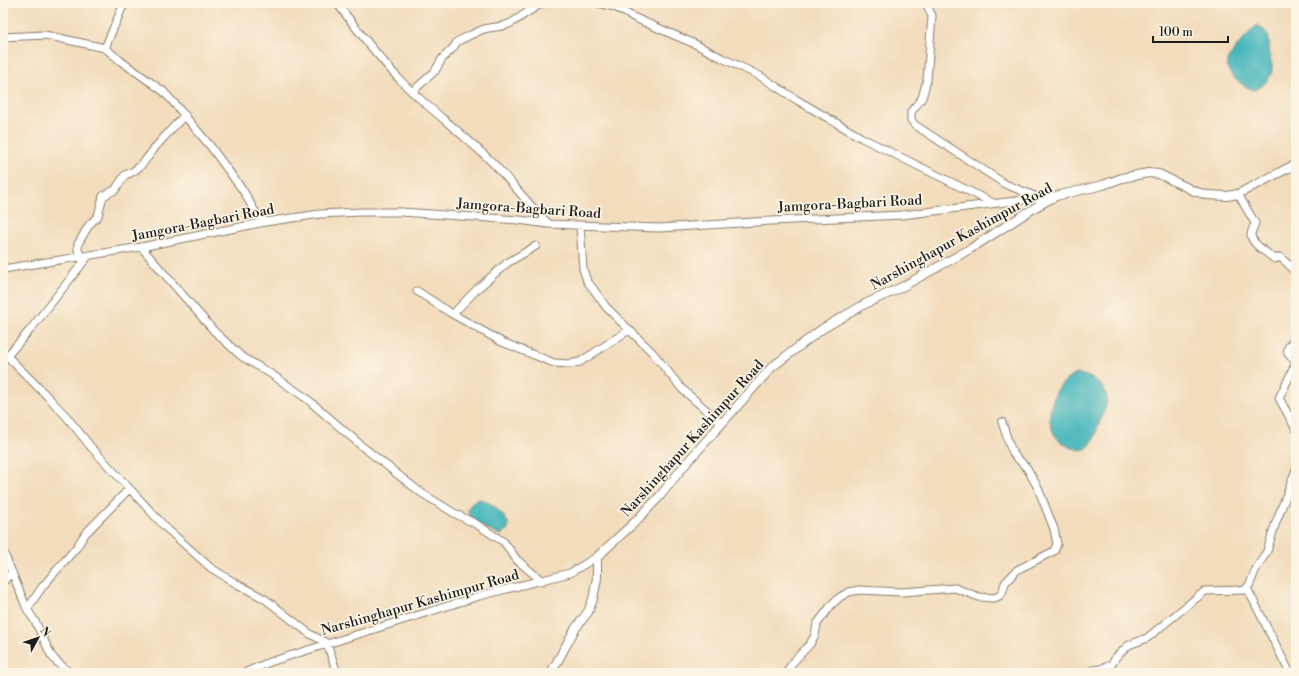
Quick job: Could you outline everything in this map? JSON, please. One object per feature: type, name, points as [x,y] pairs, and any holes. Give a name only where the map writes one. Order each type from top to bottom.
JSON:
[{"type":"main road","name":"Narshinghapur Kashimpur Road","points":[[598,556],[635,522],[660,496],[721,423],[772,367],[822,329],[865,304],[900,288],[970,248],[1033,208],[1056,196],[1103,185],[1122,178],[1148,172],[1159,174],[1194,191],[1207,195],[1227,196],[1238,194],[1296,164]]},
{"type":"main road","points":[[551,673],[575,629],[588,612],[594,599],[598,556]]},
{"type":"street","points":[[106,48],[119,14],[127,3]]},
{"type":"street","points":[[337,3],[374,50],[412,92],[482,152],[505,175],[548,224]]},
{"type":"street","points":[[412,92],[435,71],[442,59],[454,48],[458,41],[483,30],[510,23],[521,17],[535,6],[544,3]]},
{"type":"street","points":[[598,3],[615,8],[695,44],[760,76],[797,100],[862,138],[993,203]]},
{"type":"street","points":[[926,3],[932,16],[927,80],[922,98],[911,112],[911,120],[915,125],[1005,184],[1037,197]]},
{"type":"street","points":[[3,37],[45,35],[106,48],[122,62],[162,91],[185,115],[244,192],[254,210],[265,222]]},
{"type":"street","points":[[81,256],[78,250],[78,244],[89,225],[98,216],[103,196],[116,190],[125,175],[132,173],[144,163],[158,144],[185,115]]},
{"type":"street","points":[[1238,194],[1255,223],[1251,234],[1252,238],[1273,258],[1275,259],[1280,257],[1296,274]]},
{"type":"street","name":"Jamgora-Bagbari Road","points":[[3,269],[140,247],[265,222],[320,214],[401,212],[519,220],[548,224],[658,228],[771,220],[902,215],[993,203],[1015,202],[1037,197],[1056,196]]},
{"type":"street","points":[[580,225],[582,264],[587,281],[606,307],[652,352],[682,389],[721,423]]},
{"type":"street","points":[[453,314],[477,289],[507,263],[536,246]]},
{"type":"street","points":[[140,247],[214,331],[241,356],[306,398],[363,447],[420,492],[504,542],[517,560],[542,580]]},
{"type":"street","points":[[89,255],[30,330],[5,354],[57,406],[91,448],[166,528],[211,568],[265,599],[310,634],[327,643],[337,673]]},
{"type":"street","points":[[417,291],[453,314],[502,342],[554,362],[564,364],[580,362],[629,330]]},
{"type":"street","points":[[1296,338],[1290,344],[1288,351],[1289,355],[1296,363],[1278,398],[1296,429]]},
{"type":"street","points":[[786,673],[794,661],[810,644],[815,635],[817,624],[834,603],[840,597],[849,592],[858,590],[902,592],[955,588],[979,596],[994,598],[1002,593],[1005,583],[1017,570],[1054,551],[1057,544],[1054,529],[1038,488],[1027,468],[1014,455],[1002,422]]},
{"type":"street","points":[[1087,673],[1112,664],[1116,657],[1129,645],[1147,638],[1205,591],[1245,590],[1250,584],[1267,551],[1275,525],[1296,470]]},
{"type":"street","points":[[27,609],[43,586],[66,560],[85,534],[129,490]]},
{"type":"street","points":[[3,551],[27,609],[36,623],[54,660],[70,673]]},
{"type":"street","name":"Narshinghapur Kashimpur Road","points":[[244,673],[270,662],[327,643],[479,596],[570,573],[598,556]]},
{"type":"street","points":[[3,582],[12,572]]},
{"type":"street","points":[[1247,588],[1290,673]]},
{"type":"water","points":[[1258,25],[1263,29],[1269,39],[1272,72],[1261,87],[1255,90],[1245,86],[1233,77],[1229,72],[1228,62],[1232,53],[1240,43],[1250,31]]},
{"type":"water","points":[[1077,374],[1087,376],[1101,385],[1107,400],[1105,410],[1093,441],[1087,448],[1081,450],[1067,445],[1055,436],[1050,419],[1050,409],[1057,391],[1070,377]]},
{"type":"water","points":[[478,499],[492,505],[507,521],[509,525],[508,529],[501,535],[486,528],[470,516],[468,510],[470,506]]}]
